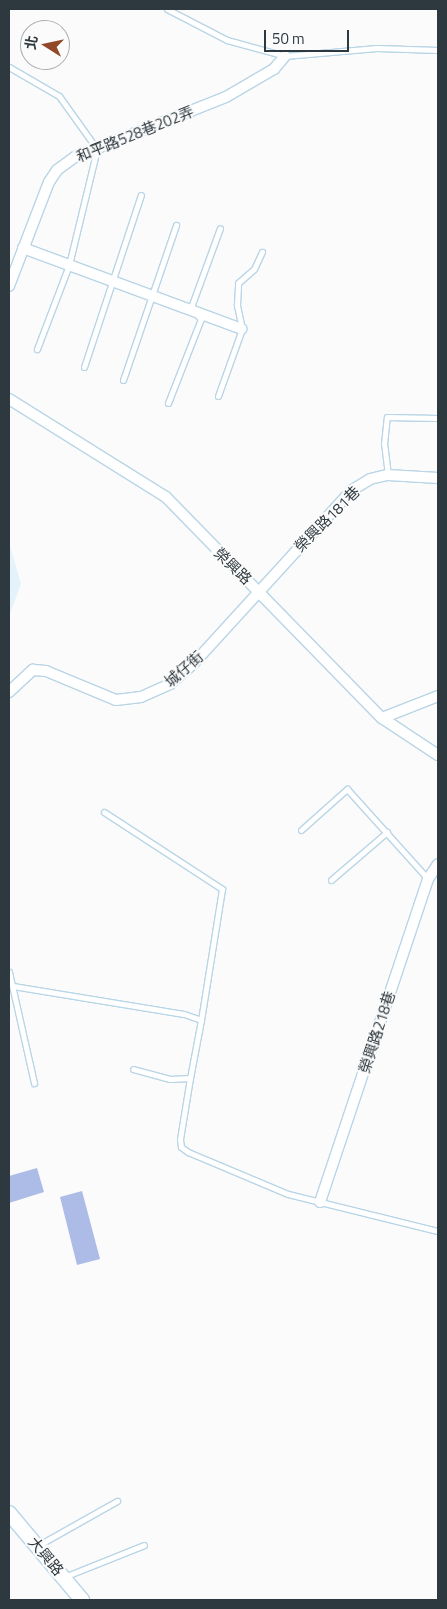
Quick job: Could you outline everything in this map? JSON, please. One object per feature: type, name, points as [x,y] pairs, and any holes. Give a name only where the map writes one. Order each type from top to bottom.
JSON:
[{"type":"street","name":"和平路528巷202弄","points":[[9,286],[23,248],[57,170],[75,157],[226,97],[274,70],[285,56]]},
{"type":"street","points":[[23,248],[242,329]]},
{"type":"street","name":"榮興路","points":[[9,400],[166,497],[382,718],[438,755]]},
{"type":"street","name":"榮興路181巷","points":[[260,592],[318,524],[352,490],[370,479],[388,475],[438,478]]},
{"type":"street","name":"城仔街","points":[[9,692],[33,670],[46,671],[116,700],[141,697],[170,684],[260,592]]},
{"type":"street","points":[[382,718],[438,696]]},
{"type":"street","name":"榮興路218巷","points":[[320,1202],[428,879],[438,864]]},
{"type":"street","name":"大興路","points":[[9,1513],[79,1599]]},
{"type":"lane","points":[[167,9],[227,40],[285,56],[377,48],[438,50]]},
{"type":"lane","points":[[9,67],[59,96],[97,149],[69,265],[37,349]]},
{"type":"lane","points":[[84,366],[140,195]]},
{"type":"lane","points":[[123,380],[176,225]]},
{"type":"lane","points":[[168,403],[201,318],[189,309],[220,228]]},
{"type":"lane","points":[[218,396],[242,329],[237,305],[238,283],[254,269],[262,252]]},
{"type":"lane","points":[[388,475],[384,444],[387,416],[438,418]]},
{"type":"lane","points":[[301,830],[347,789],[428,879]]},
{"type":"lane","points":[[104,812],[222,889],[190,1078],[181,1147],[219,1163],[239,1175],[288,1194],[438,1230]]},
{"type":"lane","points":[[331,880],[387,832]]},
{"type":"lane","points":[[9,972],[34,1083]]},
{"type":"lane","points":[[13,986],[184,1014],[201,1020]]},
{"type":"lane","points":[[133,1069],[170,1079],[190,1078]]},
{"type":"lane","points":[[37,1546],[117,1501]]},
{"type":"lane","points":[[63,1578],[144,1544]]},
{"type":"shaded area","points":[[9,543],[21,584],[9,616]]},
{"type":"building","points":[[37,1168],[44,1192],[9,1203],[9,1176]]},
{"type":"building","points":[[82,1191],[100,1259],[77,1265],[60,1197]]}]
